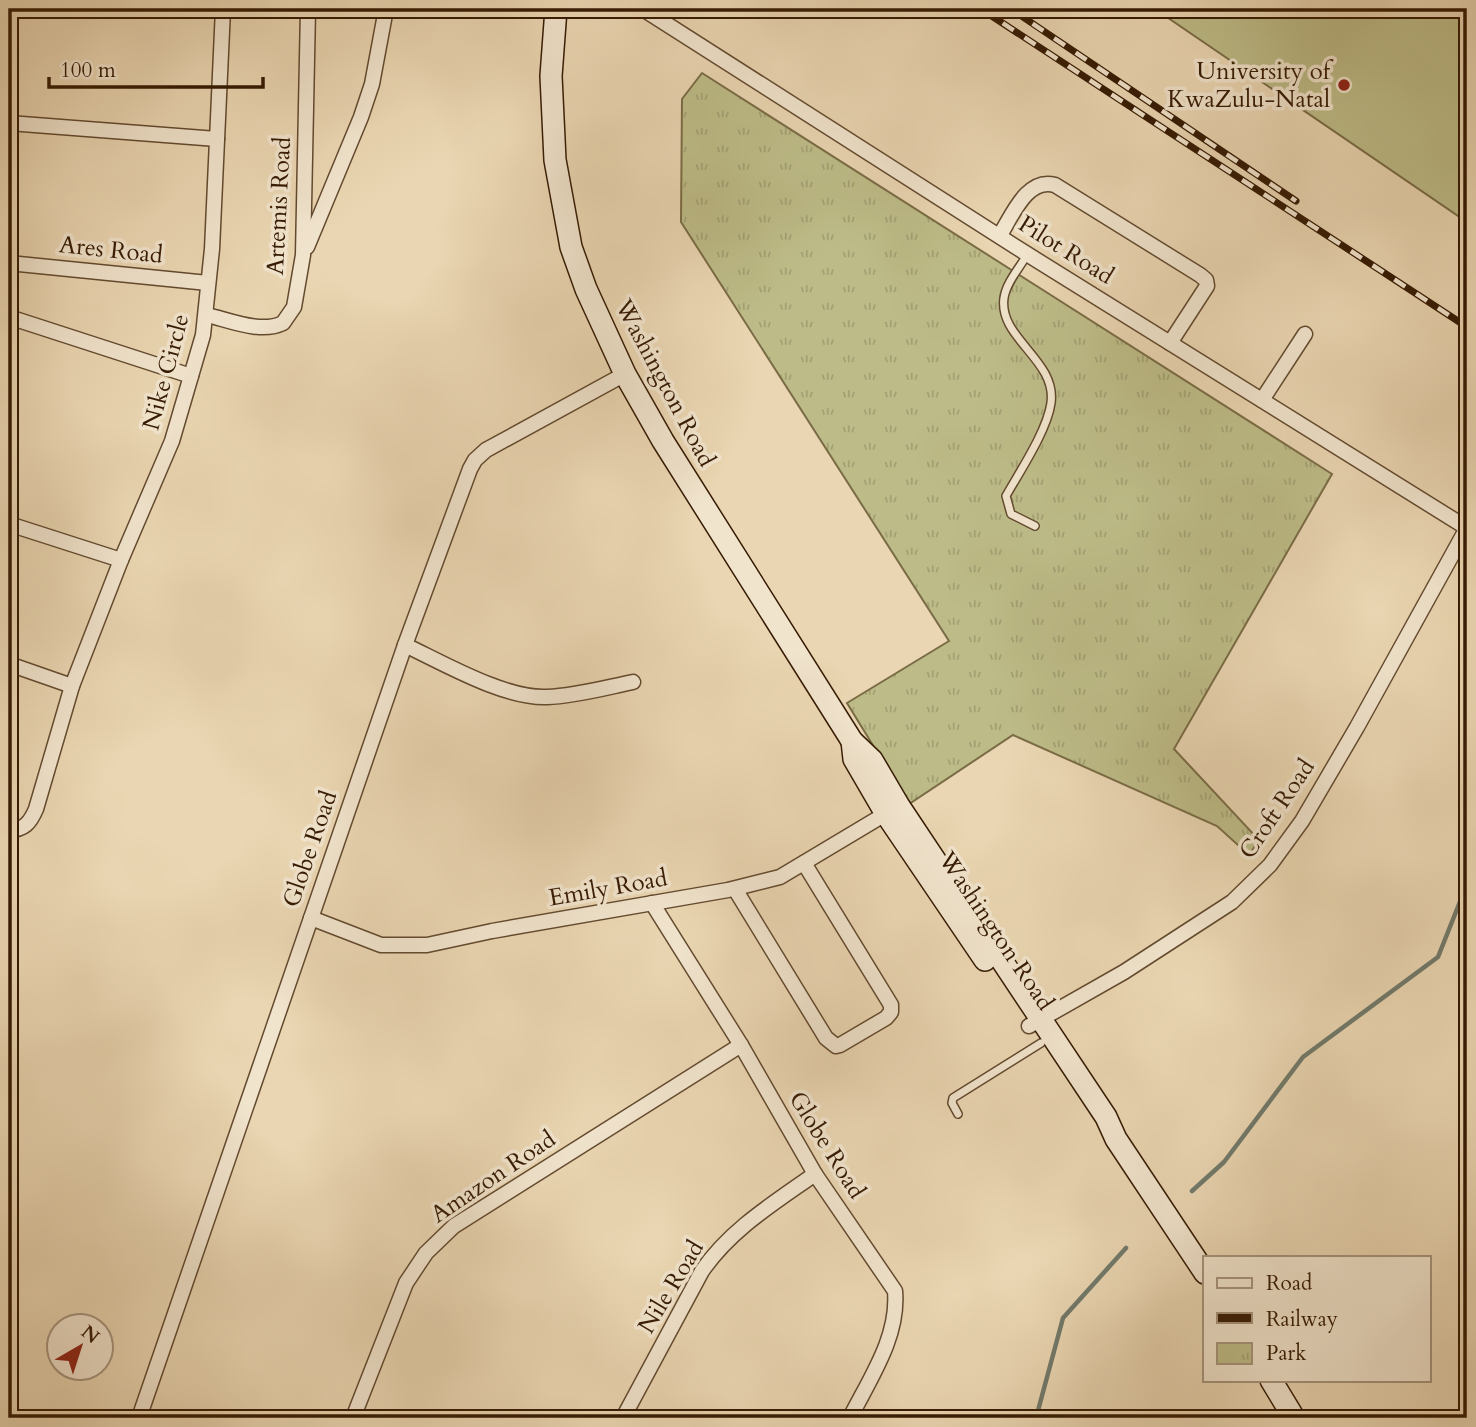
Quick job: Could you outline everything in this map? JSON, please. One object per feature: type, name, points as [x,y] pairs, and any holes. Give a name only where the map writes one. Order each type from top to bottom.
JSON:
[{"type":"main road","name":"Washington Road","points":[[556,9],[551,76],[560,193],[577,266],[625,374],[670,453],[852,741],[872,760],[892,810],[1037,1029],[1107,1117],[1116,1139],[1203,1270]]},
{"type":"main road","points":[[1272,1382],[1294,1418]]},
{"type":"street","name":"Nike Circle","points":[[9,830],[18,830],[31,820],[72,686],[121,560],[172,441],[207,315],[223,9]]},
{"type":"street","name":"Artemis Road","points":[[207,315],[270,327],[283,323],[294,307],[303,254],[308,9]]},
{"type":"street","points":[[303,254],[369,95],[386,9]]},
{"type":"street","name":"Pilot Road","points":[[643,9],[1027,254],[1467,528]]},
{"type":"street","points":[[9,123],[217,139]]},
{"type":"street","points":[[1000,235],[1030,190],[1037,184],[1046,183],[1055,185],[1200,275],[1206,279],[1207,286],[1170,342]]},
{"type":"street","name":"Ares Road","points":[[9,263],[208,283]]},
{"type":"street","points":[[9,317],[191,376]]},
{"type":"street","points":[[1262,400],[1305,334]]},
{"type":"street","name":"Globe Road","points":[[139,1418],[405,645],[465,481],[475,460],[486,450],[625,374]]},
{"type":"street","points":[[9,524],[121,560]]},
{"type":"street","name":"Croft Road","points":[[1037,1029],[1232,902],[1269,865],[1302,821],[1467,528]]},
{"type":"street","points":[[405,645],[484,682],[522,695],[545,698],[633,682]]},
{"type":"street","points":[[9,664],[72,686]]},
{"type":"street","name":"Emily Road","points":[[311,918],[381,945],[402,947],[427,945],[492,931],[735,889],[779,877],[892,810]]},
{"type":"street","points":[[735,889],[826,1038],[830,1043],[840,1045],[886,1018],[891,1012],[891,1005],[804,863]]},
{"type":"street","name":"Globe Road","points":[[652,904],[741,1045],[815,1174],[895,1291],[897,1310],[892,1333],[850,1418]]},
{"type":"street","name":"Amazon Road","points":[[353,1418],[406,1283],[426,1252],[440,1238],[454,1226],[741,1045]]},
{"type":"street","name":"Nile Road","points":[[623,1418],[702,1271],[716,1251],[740,1227],[815,1174]]},
{"type":"lane","points":[[1027,254],[1004,297],[1005,316],[1048,377],[1051,403],[1038,439],[1006,496],[1011,514],[1035,526]]},
{"type":"lane","points":[[958,1114],[951,1103],[953,1098],[1037,1029]]},
{"type":"green space","name":"University of KwaZulu-Natal","points":[[1155,9],[1467,9],[1467,222]]},
{"type":"green space","points":[[702,73],[1332,474],[1174,749],[1259,840],[1249,855],[1217,826],[1013,735],[909,804],[847,703],[949,641],[681,222],[682,99]]},
{"type":"waterway","points":[[1192,1191],[1224,1162],[1303,1057],[1438,957],[1467,884]]},
{"type":"waterway","points":[[1036,1418],[1063,1318],[1126,1248]]},
{"type":"railway","points":[[981,9],[1467,327]]},
{"type":"railway","points":[[1011,9],[1296,201]]},
{"type":"place","name":"University of KwaZulu-Natal","points":[[1344,85]]}]
